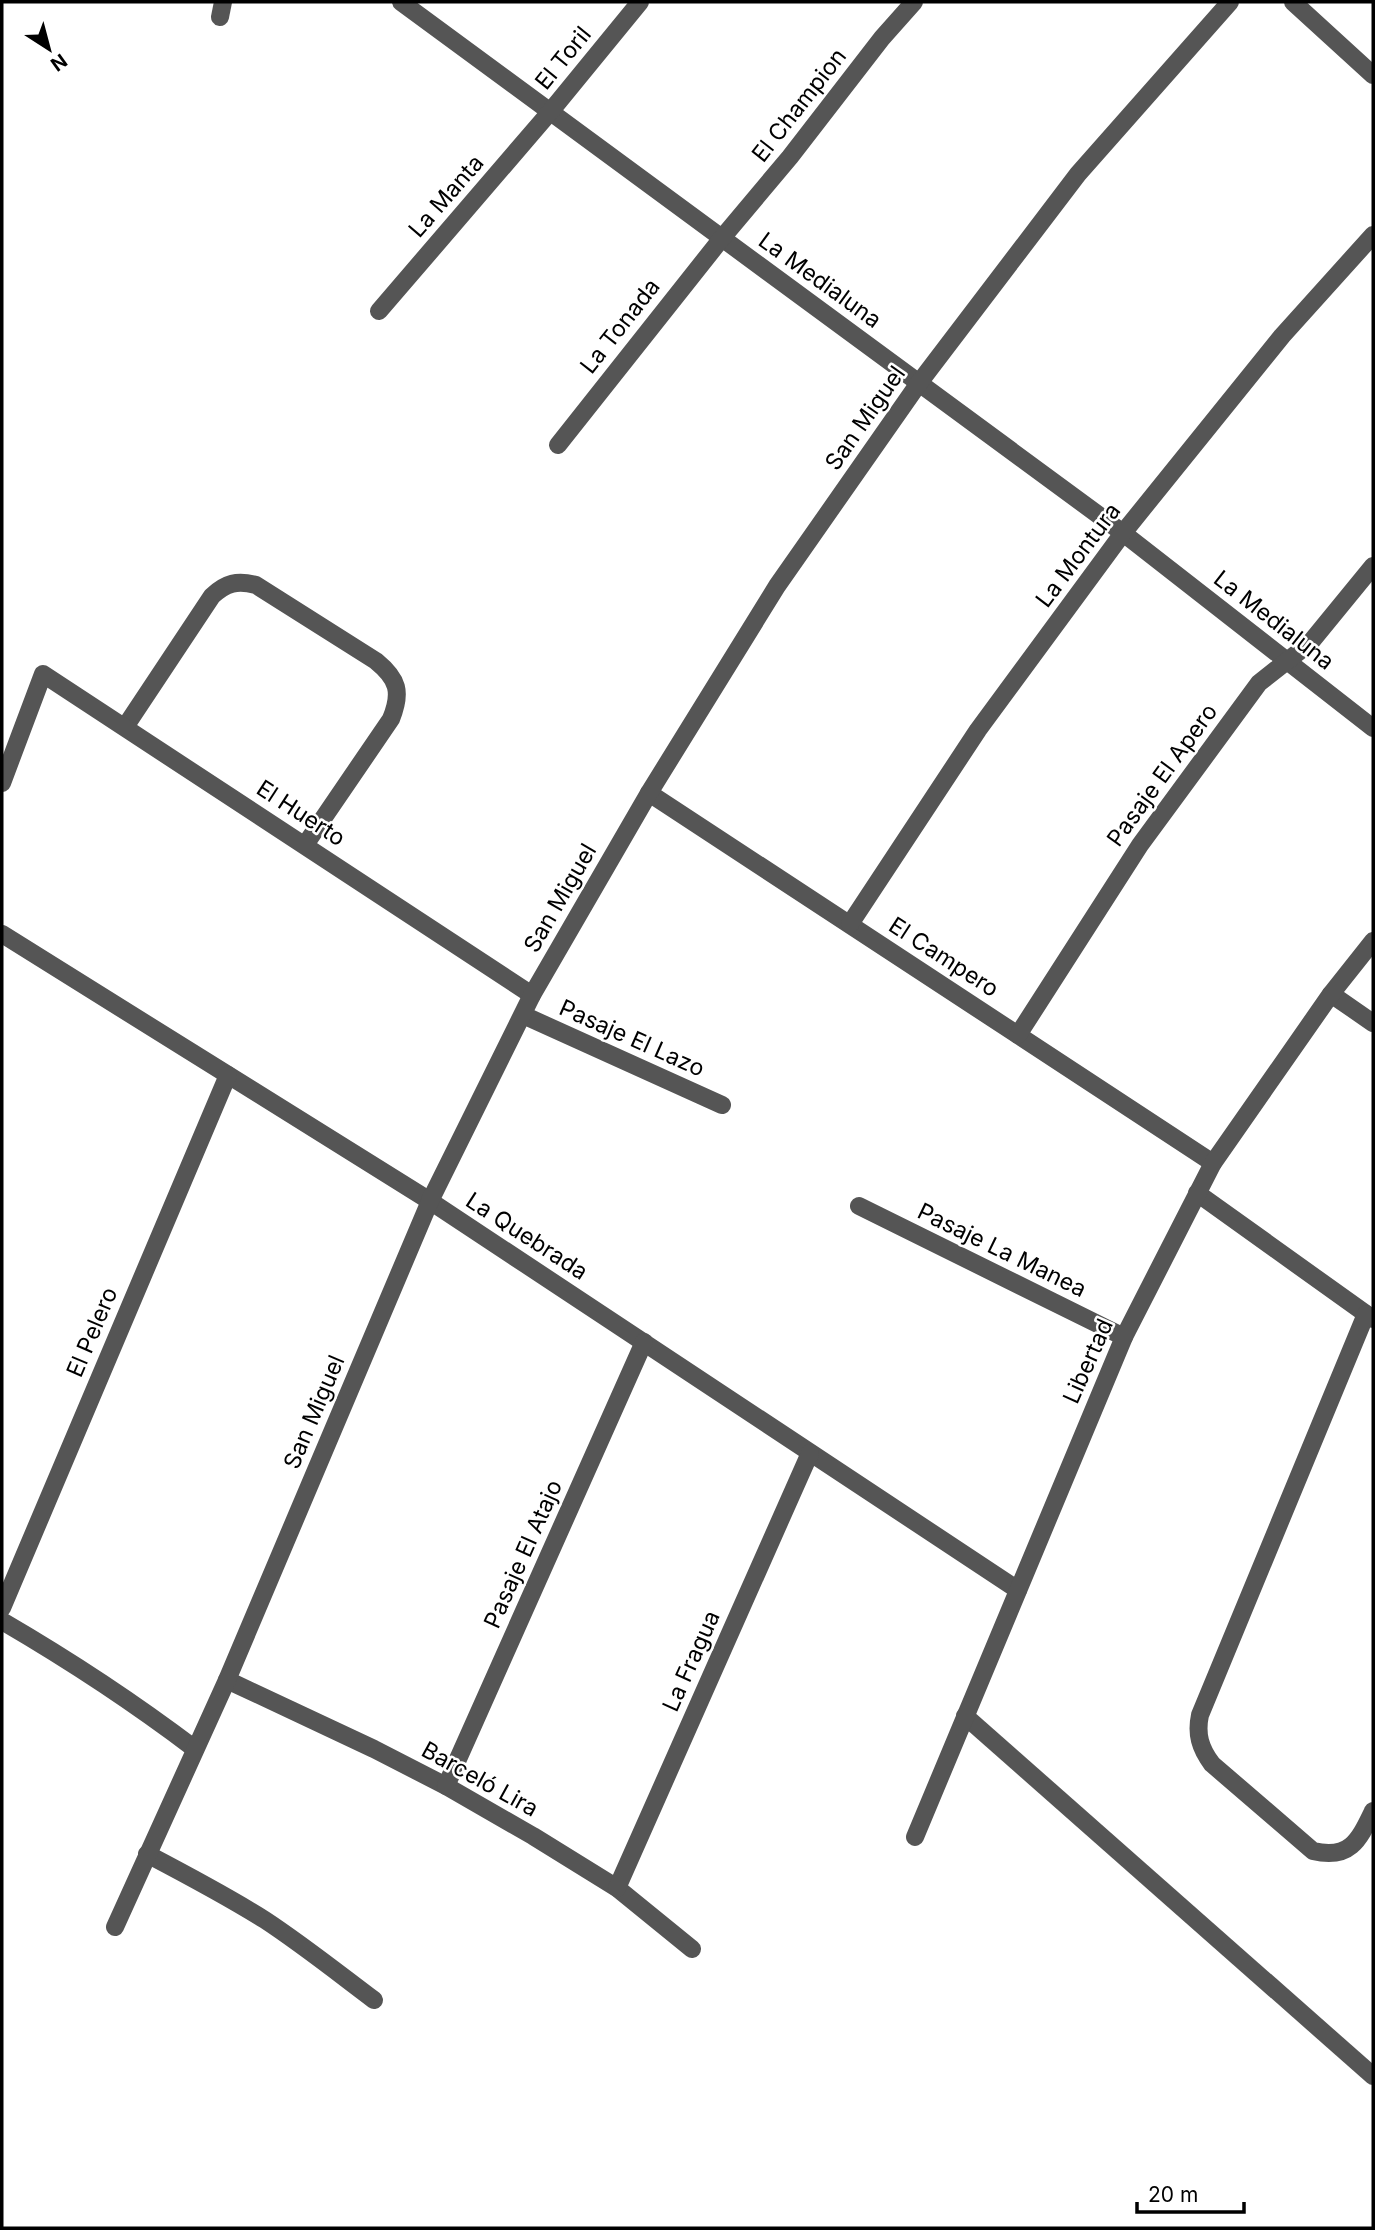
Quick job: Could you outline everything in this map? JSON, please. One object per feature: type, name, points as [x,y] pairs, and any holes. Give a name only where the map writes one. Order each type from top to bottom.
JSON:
[{"type":"street","name":"La Medialuna","points":[[401,2],[1123,533],[1373,728]]},
{"type":"street","name":"El Toril","points":[[550,112],[640,2]]},
{"type":"street","name":"El Champion","points":[[722,238],[790,157],[882,38],[914,2]]},
{"type":"street","name":"San Miguel","points":[[115,1927],[227,1680],[430,1201],[532,995],[649,793],[777,586],[919,383],[1078,174],[1230,2]]},
{"type":"street","points":[[1293,2],[1373,75]]},
{"type":"street","name":"La Manta","points":[[379,311],[550,112]]},
{"type":"street","name":"La Montura","points":[[850,925],[978,730],[1123,533],[1282,336],[1373,235]]},
{"type":"street","name":"La Tonada","points":[[558,445],[722,238]]},
{"type":"street","name":"Pasaje El Apero","points":[[1018,1035],[1140,845],[1259,683],[1310,643],[1373,566]]},
{"type":"street","points":[[125,727],[212,596],[222,586],[234,582],[256,586],[376,661],[390,672],[397,687],[397,704],[391,719],[305,845]]},
{"type":"street","name":"El Huerto","points":[[2,783],[43,674],[532,995]]},
{"type":"street","name":"El Campero","points":[[649,793],[1213,1163]]},
{"type":"street","name":"La Quebrada","points":[[2,934],[430,1201],[1018,1590]]},
{"type":"street","name":"Libertad","points":[[915,1837],[1124,1337],[1197,1193],[1213,1163],[1331,994],[1373,941]]},
{"type":"street","points":[[1331,994],[1373,1023]]},
{"type":"street","name":"Pasaje El Lazo","points":[[523,1015],[722,1105]]},
{"type":"street","name":"El Pelero","points":[[2,1608],[228,1075]]},
{"type":"street","points":[[1197,1193],[1370,1317],[1200,1715],[1198,1738],[1203,1752],[1212,1763],[1313,1851],[1326,1854],[1348,1849],[1362,1834],[1373,1811]]},
{"type":"street","name":"Pasaje La Manea","points":[[859,1206],[1124,1337]]},
{"type":"street","name":"Pasaje El Atajo","points":[[446,1786],[644,1342]]},
{"type":"street","name":"La Fragua","points":[[617,1888],[810,1452]]},
{"type":"street","points":[[2,1621],[132,1701],[195,1749]]},
{"type":"street","name":"Barceló Lira","points":[[227,1680],[301,1713],[446,1786],[617,1888],[692,1949]]},
{"type":"street","points":[[965,1716],[1373,2076]]},
{"type":"street","points":[[148,1854],[265,1920],[374,2000]]}]
